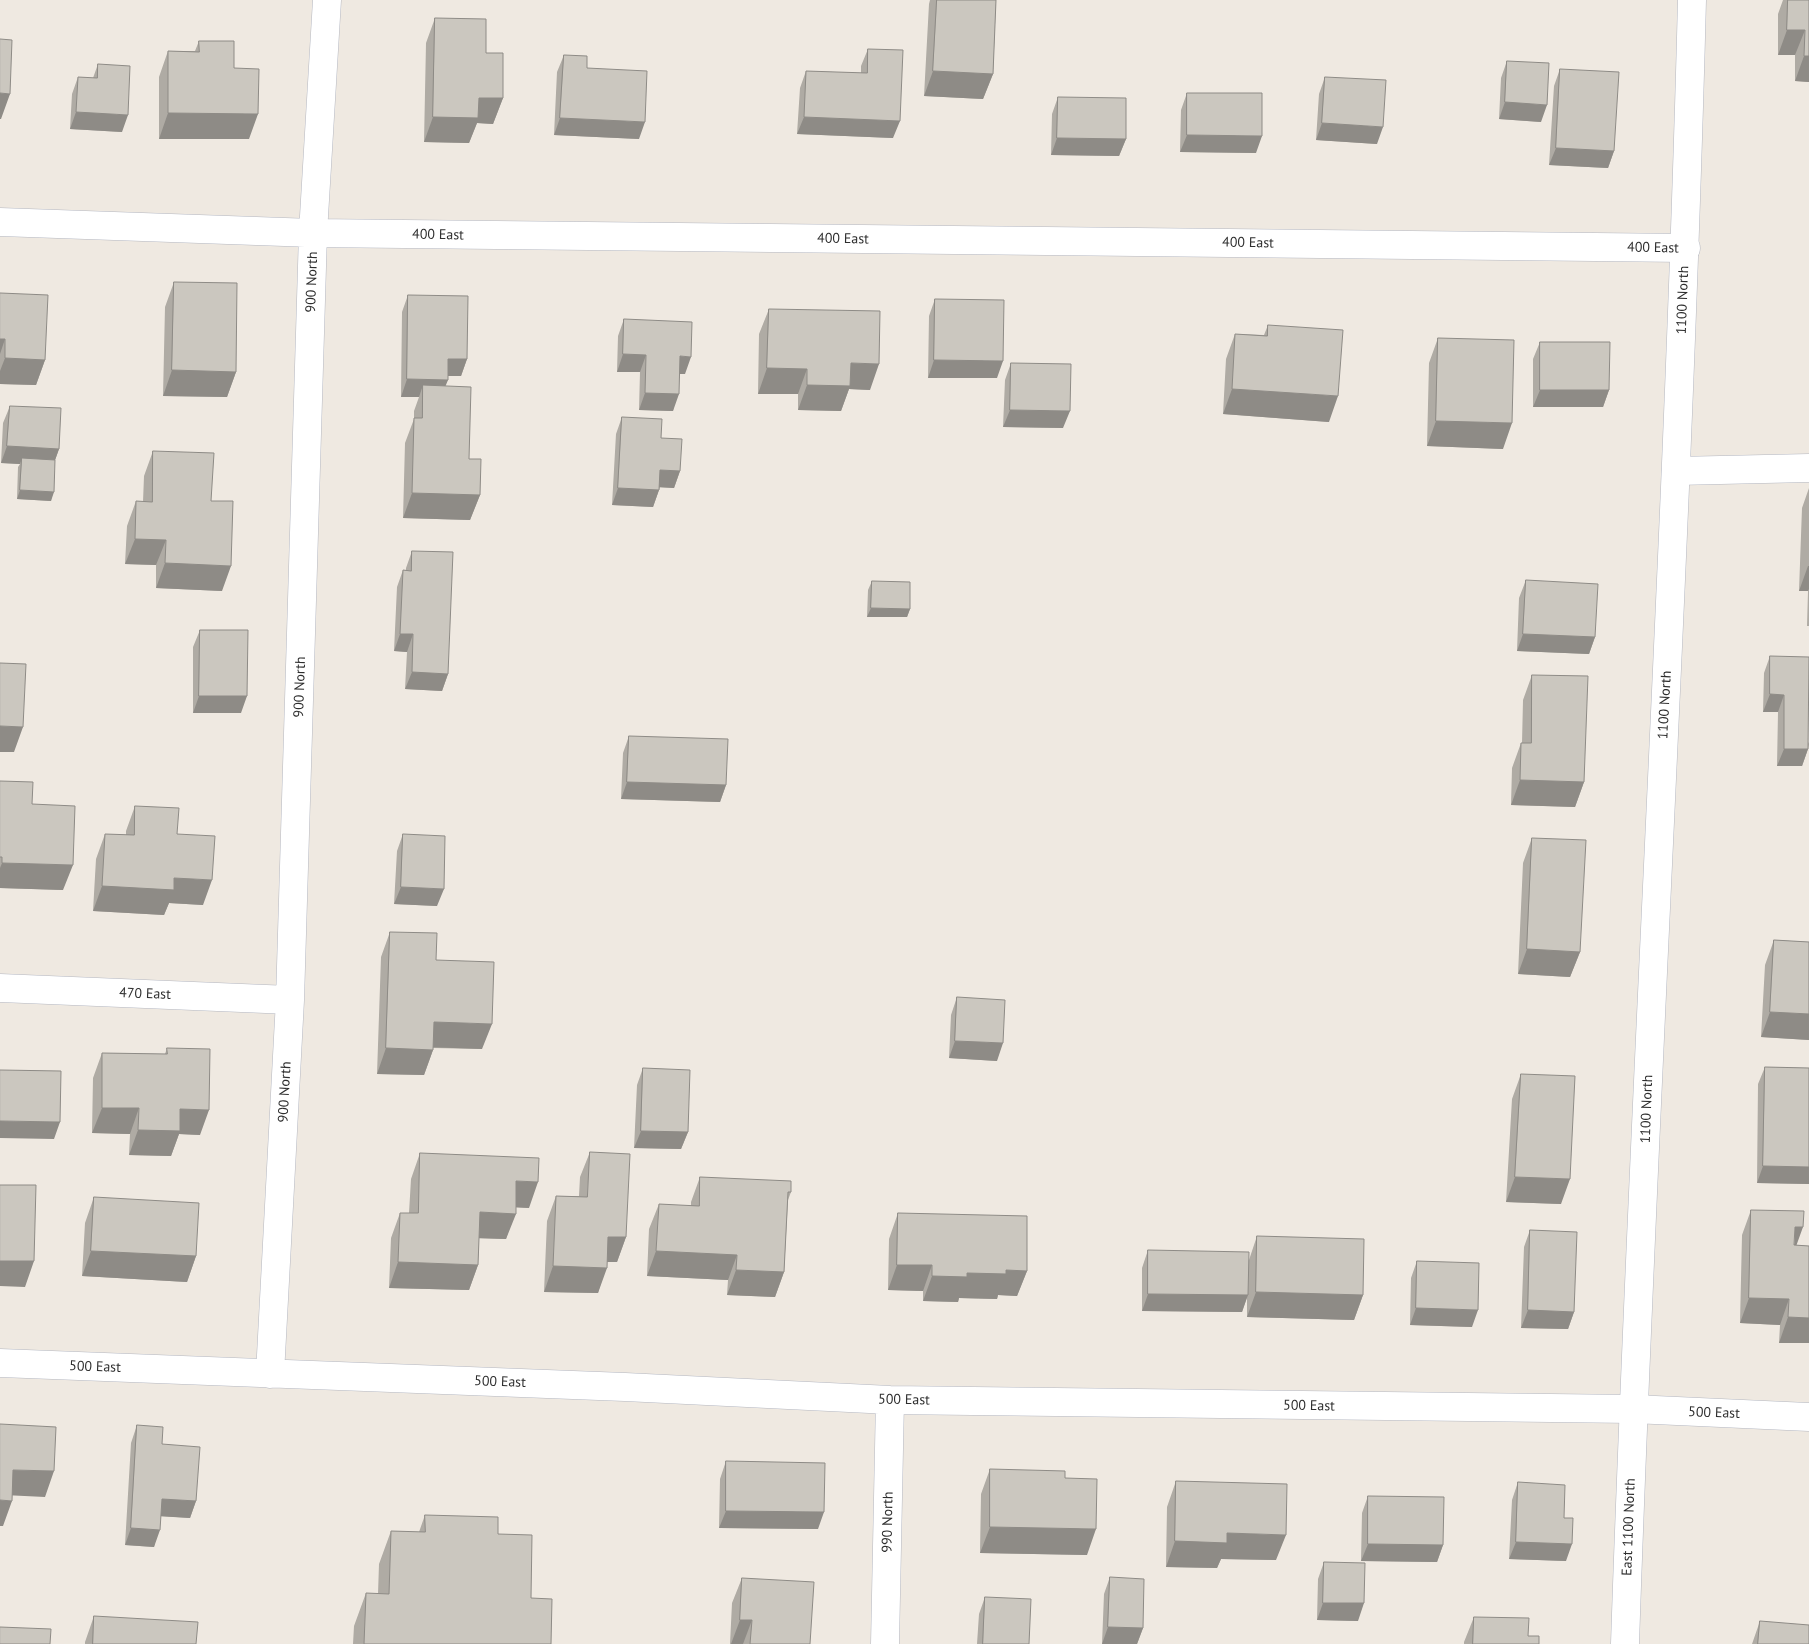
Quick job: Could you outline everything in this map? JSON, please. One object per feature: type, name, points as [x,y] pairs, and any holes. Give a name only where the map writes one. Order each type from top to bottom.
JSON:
[{"type":"street","name":"900 North","points":[[270,1374],[290,1000],[313,233],[327,0]]},
{"type":"street","name":"1100 North","points":[[1633,1409],[1686,248],[1692,0]]},
{"type":"street","name":"400 East","points":[[0,222],[313,233],[1686,248]]},
{"type":"street","points":[[1676,471],[1809,468]]},
{"type":"street","name":"470 East","points":[[0,988],[290,1000]]},
{"type":"street","name":"500 East","points":[[0,1363],[625,1387],[890,1400],[1633,1409],[1809,1417]]},
{"type":"street","name":"990 North","points":[[885,1644],[890,1400]]},
{"type":"street","name":"East 1100 North","points":[[1625,1644],[1633,1409]]},
{"type":"building","points":[[937,0],[996,0],[993,74],[933,71]]},
{"type":"building","points":[[1788,0],[1809,0],[1809,56],[1804,56],[1805,30],[1787,30]]},
{"type":"building","points":[[435,18],[486,19],[486,53],[503,53],[503,98],[479,98],[478,118],[433,117]]},
{"type":"building","points":[[0,39],[12,40],[10,94],[0,93]]},
{"type":"building","points":[[199,41],[234,41],[234,68],[259,69],[258,114],[168,113],[168,51],[199,52]]},
{"type":"building","points":[[868,49],[903,50],[900,121],[804,117],[806,71],[867,73]]},
{"type":"building","points":[[564,55],[587,56],[587,68],[647,71],[645,122],[560,118]]},
{"type":"building","points":[[1507,61],[1549,63],[1547,105],[1505,102]]},
{"type":"building","points":[[98,64],[130,66],[128,115],[76,112],[78,77],[97,78]]},
{"type":"building","points":[[1560,69],[1619,72],[1614,151],[1556,148]]},
{"type":"building","points":[[1325,77],[1386,80],[1383,127],[1322,123]]},
{"type":"building","points":[[1187,93],[1262,93],[1262,136],[1187,135]]},
{"type":"building","points":[[1058,97],[1126,98],[1126,139],[1057,138]]},
{"type":"building","points":[[174,282],[237,283],[236,372],[172,370]]},
{"type":"building","points":[[0,293],[48,295],[45,360],[5,358],[5,339],[0,339]]},
{"type":"building","points":[[408,295],[468,296],[467,359],[448,359],[448,380],[407,379]]},
{"type":"building","points":[[935,299],[1004,300],[1003,361],[934,360]]},
{"type":"building","points":[[769,309],[880,311],[879,364],[851,363],[850,386],[807,385],[807,369],[767,368]]},
{"type":"building","points":[[624,319],[692,322],[691,357],[680,356],[679,394],[645,393],[646,355],[623,354]]},
{"type":"building","points":[[1268,325],[1343,330],[1338,396],[1232,389],[1235,334],[1267,336]]},
{"type":"building","points":[[1438,338],[1514,340],[1512,423],[1436,421]]},
{"type":"building","points":[[1540,342],[1610,342],[1609,390],[1540,390]]},
{"type":"building","points":[[1011,363],[1071,364],[1070,411],[1010,410]]},
{"type":"building","points":[[423,385],[471,387],[469,459],[481,459],[480,495],[412,493],[414,418],[422,418]]},
{"type":"building","points":[[10,406],[61,408],[59,449],[7,446]]},
{"type":"building","points":[[622,417],[662,419],[661,438],[682,439],[680,471],[660,470],[659,490],[618,488]]},
{"type":"building","points":[[153,451],[214,453],[211,501],[233,501],[231,566],[165,563],[166,540],[135,539],[136,501],[152,502]]},
{"type":"building","points":[[22,458],[55,460],[54,492],[20,490]]},
{"type":"building","points":[[412,551],[453,552],[448,674],[412,672],[413,634],[400,634],[403,570],[411,571]]},
{"type":"building","points":[[1526,580],[1598,584],[1595,637],[1523,634]]},
{"type":"building","points":[[872,581],[910,582],[910,609],[871,608]]},
{"type":"building","points":[[200,630],[248,630],[247,696],[199,696]]},
{"type":"building","points":[[1770,656],[1809,657],[1808,749],[1784,749],[1784,695],[1770,694]]},
{"type":"building","points":[[0,663],[26,664],[23,727],[0,726]]},
{"type":"building","points":[[1532,675],[1588,676],[1584,782],[1520,780],[1521,743],[1531,743]]},
{"type":"building","points":[[629,736],[728,739],[726,785],[627,782]]},
{"type":"building","points":[[0,781],[33,782],[32,804],[75,806],[73,865],[2,863],[2,857],[0,857]]},
{"type":"building","points":[[135,806],[179,808],[177,834],[215,836],[212,880],[174,878],[174,890],[102,886],[105,834],[134,835]]},
{"type":"building","points":[[403,834],[445,836],[444,889],[401,887]]},
{"type":"building","points":[[1532,838],[1586,840],[1580,952],[1527,949]]},
{"type":"building","points":[[390,932],[437,933],[436,960],[494,962],[492,1024],[434,1022],[433,1050],[386,1048]]},
{"type":"building","points":[[1774,940],[1809,942],[1809,1014],[1770,1012]]},
{"type":"building","points":[[957,997],[1005,1000],[1003,1043],[955,1041]]},
{"type":"building","points":[[167,1048],[210,1049],[209,1110],[180,1109],[180,1131],[138,1130],[139,1108],[102,1108],[102,1053],[167,1054]]},
{"type":"building","points":[[1765,1067],[1809,1068],[1809,1167],[1763,1166]]},
{"type":"building","points":[[643,1068],[690,1070],[688,1132],[641,1131]]},
{"type":"building","points":[[0,1070],[61,1071],[60,1122],[0,1121]]},
{"type":"building","points":[[1521,1074],[1575,1076],[1570,1179],[1515,1177]]},
{"type":"building","points":[[590,1152],[630,1154],[626,1237],[608,1237],[607,1268],[553,1266],[556,1196],[587,1197]]},
{"type":"building","points":[[420,1153],[539,1158],[538,1182],[516,1181],[516,1214],[480,1212],[478,1265],[398,1262],[400,1213],[418,1213]]},
{"type":"building","points":[[700,1177],[791,1181],[791,1192],[788,1192],[784,1272],[736,1270],[737,1255],[656,1251],[659,1204],[699,1206]]},
{"type":"building","points":[[0,1185],[36,1185],[34,1261],[0,1261]]},
{"type":"building","points":[[94,1197],[199,1203],[196,1256],[91,1251]]},
{"type":"building","points":[[1751,1210],[1804,1211],[1803,1227],[1795,1227],[1794,1245],[1809,1246],[1809,1318],[1788,1317],[1789,1299],[1749,1298]]},
{"type":"building","points":[[898,1213],[1027,1216],[1027,1271],[1006,1270],[1006,1274],[967,1273],[967,1277],[932,1276],[932,1265],[897,1265]]},
{"type":"building","points":[[1530,1230],[1577,1232],[1574,1312],[1528,1310]]},
{"type":"building","points":[[1257,1236],[1364,1239],[1363,1295],[1256,1292]]},
{"type":"building","points":[[1148,1250],[1249,1252],[1248,1295],[1148,1294]]},
{"type":"building","points":[[1417,1261],[1479,1263],[1478,1310],[1416,1308]]},
{"type":"building","points":[[0,1424],[56,1427],[54,1471],[13,1470],[12,1501],[0,1500]]},
{"type":"building","points":[[137,1425],[163,1427],[162,1444],[200,1447],[196,1501],[162,1499],[160,1530],[131,1528]]},
{"type":"building","points":[[726,1461],[825,1463],[824,1512],[726,1511]]},
{"type":"building","points":[[990,1469],[1065,1471],[1065,1478],[1097,1479],[1096,1529],[990,1527]]},
{"type":"building","points":[[1176,1481],[1287,1484],[1286,1535],[1227,1533],[1227,1543],[1175,1541]]},
{"type":"building","points":[[1518,1482],[1565,1485],[1564,1518],[1573,1518],[1572,1544],[1516,1542]]},
{"type":"building","points":[[1368,1496],[1444,1497],[1443,1545],[1368,1544]]},
{"type":"building","points":[[425,1515],[498,1517],[498,1534],[532,1535],[531,1598],[552,1599],[551,1644],[364,1644],[366,1593],[389,1594],[391,1531],[425,1532]]},
{"type":"building","points":[[1324,1562],[1365,1563],[1364,1603],[1323,1603]]},
{"type":"building","points":[[1110,1577],[1144,1579],[1143,1628],[1108,1627]]},
{"type":"building","points":[[742,1578],[814,1582],[810,1644],[750,1644],[752,1620],[740,1620]]},
{"type":"building","points":[[985,1597],[1031,1599],[1029,1644],[983,1644]]},
{"type":"building","points":[[94,1616],[198,1622],[196,1644],[93,1644]]},
{"type":"building","points":[[1474,1617],[1529,1618],[1528,1636],[1539,1636],[1539,1644],[1473,1644]]},
{"type":"building","points":[[1760,1621],[1809,1625],[1809,1644],[1758,1644]]},
{"type":"building","points":[[0,1627],[51,1629],[50,1644],[0,1644]]}]
